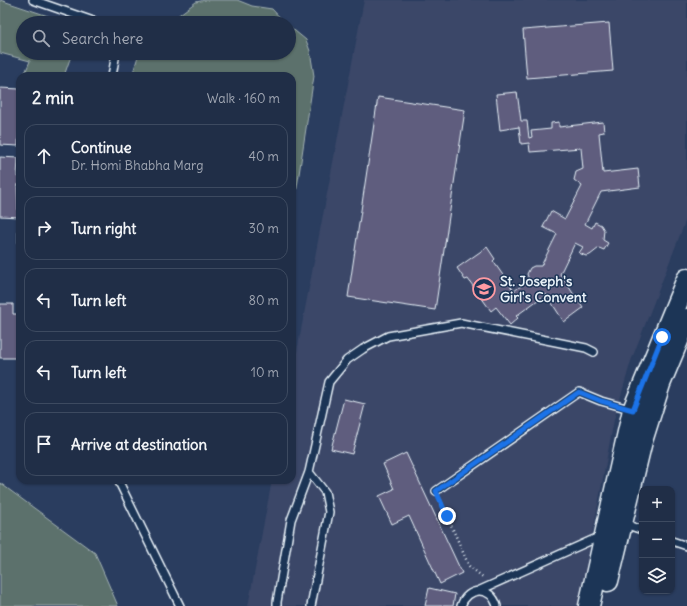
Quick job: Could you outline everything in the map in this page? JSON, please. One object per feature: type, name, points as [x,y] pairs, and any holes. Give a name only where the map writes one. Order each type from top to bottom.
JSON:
[{"type":"main road","points":[[589,606],[633,410],[687,279]]},
{"type":"main road","points":[[602,606],[642,441],[657,391],[687,319]]},
{"type":"lane","points":[[33,0],[79,16]]},
{"type":"lane","points":[[113,72],[115,60]]},
{"type":"lane","points":[[277,606],[290,520],[309,472],[329,382],[347,360],[363,349],[388,336],[460,323],[586,348],[594,352]]},
{"type":"lane","points":[[436,491],[579,392],[601,401],[633,410]]},
{"type":"lane","points":[[309,472],[325,492],[329,512],[311,606]]},
{"type":"lane","points":[[120,484],[180,606]]},
{"type":"lane","points":[[622,523],[639,529]]},
{"type":"lane","points":[[461,606],[462,600],[472,592],[492,585],[605,534]]},
{"type":"lane","points":[[675,542],[687,546]]},
{"type":"lane","points":[[478,591],[489,594],[494,598],[497,606]]},
{"type":"path","points":[[436,491],[469,566],[492,585]]},
{"type":"shaded area","name":"St. Joseph's Girl's Convent","points":[[364,0],[687,0],[687,217],[631,361],[614,420],[579,606],[248,606],[271,484],[296,484],[296,356]]},
{"type":"green space","points":[[0,0],[48,16],[16,16],[16,57],[0,53]]},
{"type":"green space","points":[[205,0],[237,0],[252,6],[272,9],[278,16],[177,16],[196,2]]},
{"type":"green space","points":[[296,32],[306,40],[310,51],[314,76],[296,194],[296,72],[133,72],[137,60],[296,60]]},
{"type":"green space","points":[[26,60],[70,60],[65,72],[25,72],[30,61]]},
{"type":"green space","points":[[0,483],[95,553],[118,606],[0,606]]},
{"type":"building","points":[[609,23],[613,71],[527,78],[523,30]]},
{"type":"building","points":[[0,88],[16,89],[16,146],[0,145]]},
{"type":"building","points":[[517,92],[521,121],[527,121],[529,138],[532,137],[531,131],[551,129],[551,123],[559,122],[559,127],[603,122],[604,132],[599,133],[603,173],[638,169],[640,187],[601,192],[585,224],[592,228],[595,222],[601,225],[604,230],[603,240],[608,243],[604,250],[599,248],[590,255],[586,256],[579,253],[583,247],[575,243],[560,274],[583,308],[564,322],[546,294],[516,316],[518,318],[510,325],[496,307],[491,311],[468,279],[465,280],[457,268],[487,247],[495,259],[493,261],[514,291],[529,280],[527,274],[530,268],[534,266],[541,266],[557,234],[543,227],[551,211],[565,219],[582,186],[574,180],[576,172],[583,169],[581,148],[530,152],[529,143],[521,144],[519,127],[500,130],[496,94]]},
{"type":"building","points":[[378,97],[465,110],[435,310],[348,297]]},
{"type":"building","points":[[0,157],[16,158],[16,217],[0,216]]},
{"type":"building","points":[[0,304],[13,304],[13,314],[16,314],[16,358],[0,358]]},
{"type":"building","points":[[344,399],[365,404],[352,454],[331,449]]},
{"type":"building","points":[[406,453],[462,573],[440,584],[409,516],[392,524],[379,496],[394,489],[383,464]]},
{"type":"building","points":[[429,588],[455,594],[453,606],[425,606]]},
{"type":"place","name":"St. Joseph's Girl's Convent","points":[[484,289]]},
{"type":"route","points":[[447,516],[436,491],[579,392],[601,401],[633,410],[662,337]]}]
